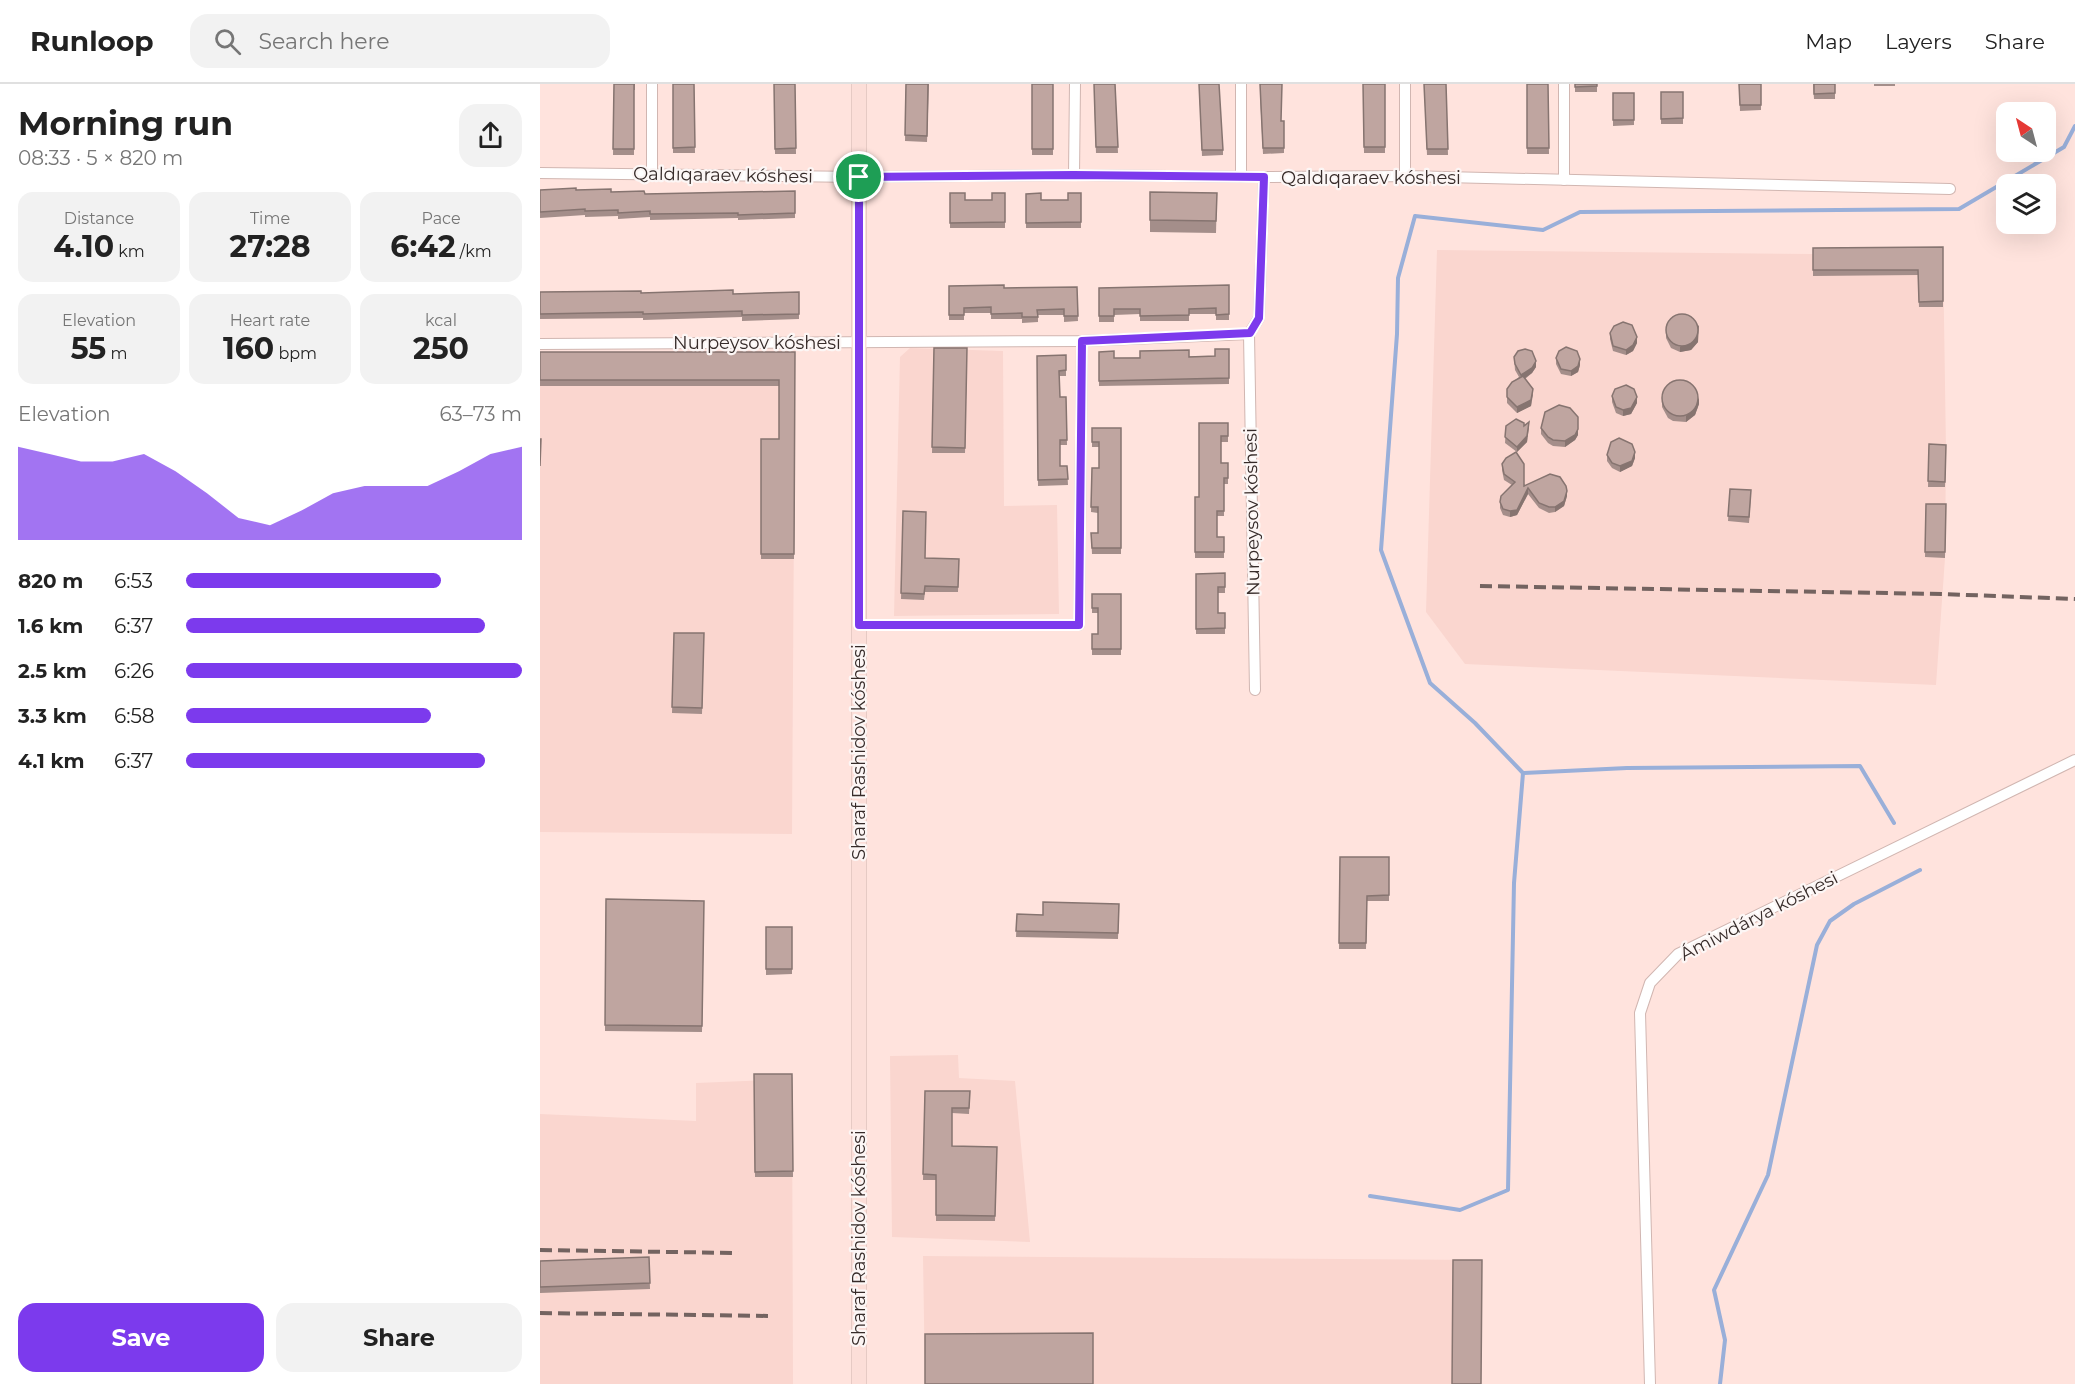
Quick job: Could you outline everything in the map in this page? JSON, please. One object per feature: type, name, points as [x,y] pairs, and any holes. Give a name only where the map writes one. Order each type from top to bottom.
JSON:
[{"type":"street","points":[[652,84],[652,175]]},
{"type":"street","name":"Sharaf Rashidov kóshesi","points":[[859,84],[859,1384]]},
{"type":"street","points":[[1074,175],[1075,84]]},
{"type":"street","points":[[1241,84],[1242,177]]},
{"type":"street","points":[[1404,176],[1405,84]]},
{"type":"street","points":[[1564,84],[1564,180]]},
{"type":"street","name":"Qaldıqaraev kóshesi","points":[[540,173],[859,177],[1404,176],[1950,189]]},
{"type":"street","name":"Nurpeysov kóshesi","points":[[1255,690],[1250,333],[1259,318],[1264,177]]},
{"type":"street","name":"Nurpeysov kóshesi","points":[[540,345],[1082,341],[1250,333]]},
{"type":"street","points":[[859,625],[1079,625],[1082,341]]},
{"type":"street","name":"Ámiwdárya kóshesi","points":[[1650,1384],[1640,1013],[1650,983],[1678,954],[2075,760]]},
{"type":"shaded area","points":[[1437,250],[1943,253],[1945,558],[1936,685],[1465,664],[1426,612]]},
{"type":"shaded area","points":[[910,348],[1003,351],[1004,506],[1057,505],[1059,614],[894,616],[900,357]]},
{"type":"shaded area","points":[[540,357],[795,358],[792,834],[540,832]]},
{"type":"shaded area","points":[[958,1055],[959,1078],[1015,1081],[1030,1242],[892,1237],[890,1056]]},
{"type":"shaded area","points":[[792,1079],[793,1384],[540,1384],[540,1114],[696,1121],[696,1083]]},
{"type":"shaded area","points":[[923,1256],[1481,1260],[1481,1384],[925,1384]]},
{"type":"building","points":[[614,84],[634,84],[634,149],[613,149]]},
{"type":"building","points":[[673,84],[694,84],[695,147],[673,148]]},
{"type":"building","points":[[774,84],[795,84],[796,148],[775,149]]},
{"type":"building","points":[[906,84],[928,84],[927,136],[905,135]]},
{"type":"building","points":[[1032,84],[1053,84],[1053,149],[1032,149]]},
{"type":"building","points":[[1094,84],[1115,84],[1118,147],[1096,147]]},
{"type":"building","points":[[1199,84],[1219,84],[1223,150],[1202,150]]},
{"type":"building","points":[[1260,84],[1282,84],[1281,121],[1284,121],[1284,148],[1263,148]]},
{"type":"building","points":[[1363,84],[1385,84],[1385,147],[1364,147]]},
{"type":"building","points":[[1424,84],[1446,84],[1448,149],[1427,149]]},
{"type":"building","points":[[1527,84],[1548,84],[1549,148],[1527,148]]},
{"type":"building","points":[[1575,84],[1597,84],[1597,86],[1575,87]]},
{"type":"building","points":[[1739,84],[1761,84],[1761,105],[1740,105]]},
{"type":"building","points":[[1814,84],[1835,84],[1835,93],[1814,94]]},
{"type":"building","points":[[1661,92],[1683,92],[1683,118],[1661,119]]},
{"type":"building","points":[[1613,93],[1634,93],[1634,120],[1613,120]]},
{"type":"building","points":[[576,188],[576,190],[611,189],[611,192],[644,191],[645,194],[795,191],[795,213],[650,214],[650,211],[618,213],[618,210],[585,211],[585,209],[540,212],[540,190]]},
{"type":"building","points":[[1150,192],[1217,193],[1216,221],[1150,220]]},
{"type":"building","points":[[950,193],[965,193],[965,200],[992,200],[992,193],[1005,193],[1005,222],[950,223]]},
{"type":"building","points":[[1041,193],[1041,200],[1068,200],[1068,193],[1081,193],[1081,222],[1026,223],[1026,194]]},
{"type":"building","points":[[1943,247],[1943,301],[1919,302],[1918,270],[1813,270],[1813,248]]},
{"type":"building","points":[[1004,285],[1004,288],[1077,287],[1078,316],[1064,316],[1064,309],[1037,310],[1038,317],[1022,317],[1022,313],[991,314],[991,307],[964,308],[964,315],[949,315],[949,286]]},
{"type":"building","points":[[1229,285],[1229,314],[1216,315],[1216,308],[1189,309],[1189,315],[1140,316],[1140,309],[1114,309],[1114,316],[1099,316],[1099,288]]},
{"type":"building","points":[[733,290],[733,294],[799,292],[799,314],[742,315],[742,311],[540,314],[540,292],[641,291],[641,293]]},
{"type":"building","points":[[1682,314],[1693,319],[1698,330],[1693,341],[1682,346],[1671,341],[1666,330],[1671,319]]},
{"type":"building","points":[[1623,322],[1632,325],[1637,337],[1633,345],[1626,350],[1613,346],[1610,333],[1614,326]]},
{"type":"building","points":[[1566,347],[1577,351],[1580,359],[1578,366],[1571,371],[1561,369],[1556,358],[1559,351]]},
{"type":"building","points":[[934,348],[967,348],[965,448],[932,447]]},
{"type":"building","points":[[1215,349],[1229,349],[1229,378],[1099,381],[1099,352],[1114,351],[1114,358],[1140,358],[1140,351],[1189,350],[1189,357],[1215,356]]},
{"type":"building","points":[[1525,349],[1532,351],[1536,361],[1532,368],[1521,375],[1514,357],[1518,351]]},
{"type":"building","points":[[540,352],[795,352],[794,554],[761,554],[761,439],[779,439],[779,380],[540,380]]},
{"type":"building","points":[[1066,355],[1066,370],[1059,371],[1060,397],[1066,397],[1067,440],[1060,440],[1060,466],[1067,466],[1068,479],[1038,480],[1037,356]]},
{"type":"building","points":[[1523,376],[1533,389],[1531,400],[1517,407],[1507,397],[1507,389],[1512,382]]},
{"type":"building","points":[[1680,380],[1693,385],[1698,398],[1693,411],[1680,416],[1667,411],[1662,398],[1667,385]]},
{"type":"building","points":[[1626,385],[1634,389],[1637,397],[1631,408],[1623,410],[1616,407],[1612,396],[1615,389]]},
{"type":"building","points":[[1559,405],[1570,408],[1578,417],[1578,429],[1575,435],[1565,441],[1553,440],[1541,428],[1545,412]]},
{"type":"building","points":[[1516,419],[1524,423],[1524,426],[1529,422],[1527,436],[1517,447],[1505,437],[1506,426]]},
{"type":"building","points":[[1199,423],[1228,423],[1228,436],[1221,436],[1221,463],[1228,463],[1228,478],[1224,478],[1224,511],[1217,511],[1217,537],[1224,537],[1224,552],[1195,552],[1195,497],[1199,497]]},
{"type":"building","points":[[1092,428],[1121,428],[1121,548],[1092,548],[1091,533],[1098,533],[1098,507],[1091,507],[1092,468],[1099,468],[1099,442],[1092,442]]},
{"type":"building","points":[[1619,438],[1632,444],[1635,452],[1632,461],[1620,466],[1612,463],[1607,455],[1611,442]]},
{"type":"building","points":[[1929,444],[1946,445],[1945,482],[1928,481]]},
{"type":"building","points":[[1516,452],[1524,464],[1524,486],[1550,474],[1560,477],[1567,491],[1564,501],[1555,507],[1549,507],[1539,503],[1528,488],[1517,510],[1503,509],[1500,502],[1501,496],[1515,482],[1504,474],[1502,464],[1506,458]]},
{"type":"building","points":[[1730,489],[1751,490],[1749,517],[1728,516]]},
{"type":"building","points":[[1926,504],[1946,504],[1945,552],[1925,552]]},
{"type":"building","points":[[903,511],[926,512],[925,558],[959,559],[958,587],[925,586],[924,594],[901,593]]},
{"type":"building","points":[[1225,573],[1225,587],[1218,587],[1218,613],[1225,613],[1225,628],[1196,629],[1196,574]]},
{"type":"building","points":[[1092,594],[1121,594],[1121,649],[1092,649],[1092,634],[1098,634],[1098,608],[1092,608]]},
{"type":"building","points":[[674,633],[704,633],[702,708],[672,707]]},
{"type":"building","points":[[1340,857],[1389,857],[1389,895],[1367,896],[1366,943],[1339,943]]},
{"type":"building","points":[[606,899],[704,901],[702,1026],[605,1025]]},
{"type":"building","points":[[1043,902],[1119,904],[1118,933],[1016,931],[1017,914],[1043,915]]},
{"type":"building","points":[[766,927],[792,927],[792,969],[766,969]]},
{"type":"building","points":[[754,1074],[792,1074],[793,1171],[755,1172]]},
{"type":"building","points":[[925,1091],[970,1091],[969,1108],[952,1108],[952,1146],[997,1147],[995,1216],[936,1215],[936,1175],[923,1174]]},
{"type":"building","points":[[649,1257],[650,1283],[540,1287],[540,1261]]},
{"type":"building","points":[[1453,1260],[1482,1260],[1481,1384],[1452,1384]]},
{"type":"building","points":[[1093,1333],[1093,1384],[925,1384],[925,1334]]},
{"type":"waterway","points":[[1370,1196],[1460,1210],[1508,1190],[1514,883],[1523,773],[1475,723],[1430,683],[1381,550],[1397,334],[1398,278],[1415,216],[1543,230],[1580,212],[1959,209],[2064,147],[2075,126]]},
{"type":"waterway","points":[[1523,773],[1627,768],[1860,766],[1894,823]]},
{"type":"waterway","points":[[1720,1384],[1725,1340],[1714,1290],[1768,1175],[1817,945],[1830,921],[1854,904],[1920,870]]},
{"type":"railway","points":[[1480,586],[1942,594],[2075,599]]},
{"type":"railway","points":[[540,1250],[738,1253]]},
{"type":"railway","points":[[540,1313],[773,1316]]},
{"type":"route","points":[[1074,175],[1264,177],[1259,318],[1250,333],[1082,341],[1079,625],[859,625],[859,177],[1074,175]]}]
